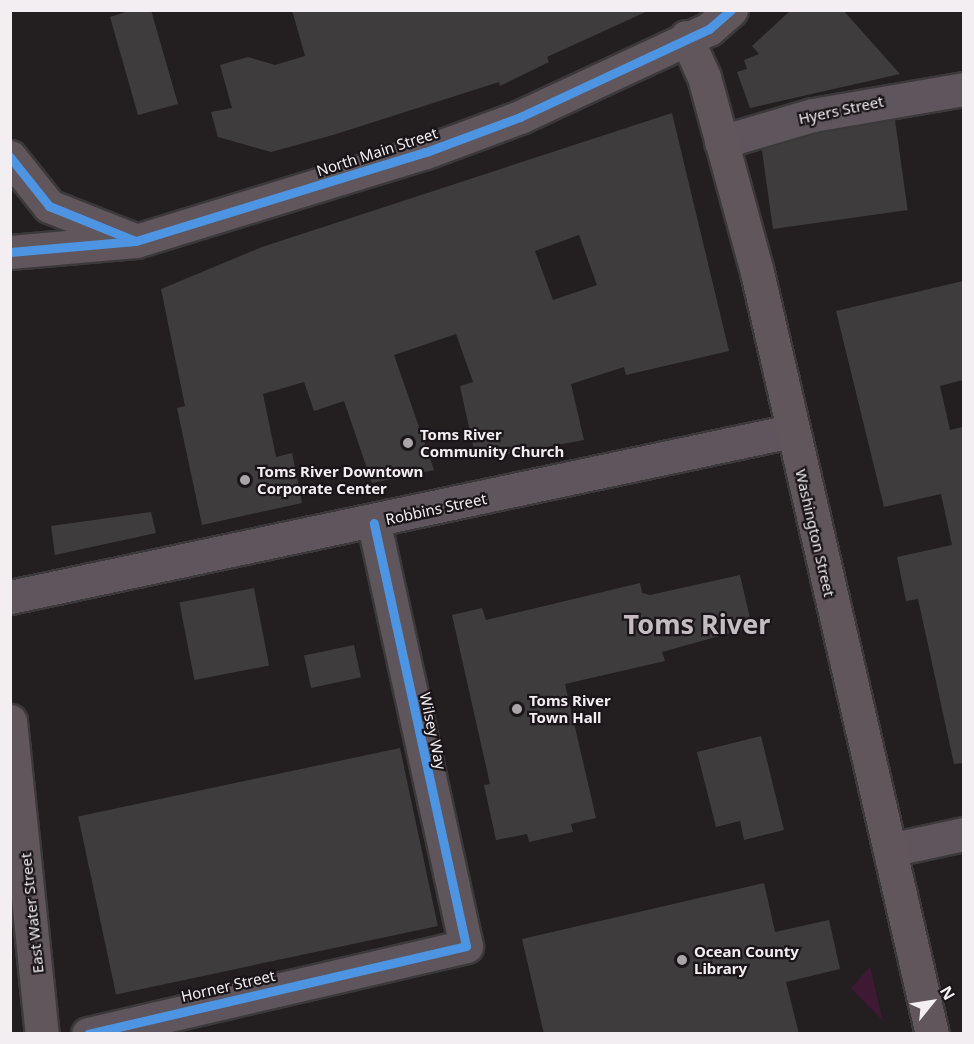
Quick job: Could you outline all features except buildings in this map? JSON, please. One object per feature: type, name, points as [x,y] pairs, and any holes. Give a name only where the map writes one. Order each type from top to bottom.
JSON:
[{"type":"main road","name":"North Main Street","points":[[10,252],[136,241],[426,152],[520,117],[686,37],[709,29],[731,10]]},
{"type":"main road","name":"Washington Street","points":[[686,37],[704,77],[757,272],[791,431],[932,1034]]},
{"type":"main road","points":[[10,157],[49,206],[136,241]]},
{"type":"main road","name":"East Water Street","points":[[10,721],[42,1034]]},
{"type":"street","name":"Hyers Street","points":[[721,142],[813,115],[963,89]]},
{"type":"street","name":"Robbins Street","points":[[10,597],[374,522],[791,431]]},
{"type":"street","name":"Wilsey Way","points":[[374,522],[466,946]]},
{"type":"street","points":[[890,850],[963,834]]},
{"type":"street","name":"Horner Street","points":[[88,1034],[466,946]]},
{"type":"shaded area","points":[[870,967],[883,1021],[851,988]]},
{"type":"cycle path","points":[[10,252],[136,241],[426,152],[520,117],[709,29],[731,10]]},
{"type":"cycle path","points":[[10,157],[49,206],[133,240]]},
{"type":"cycle path","points":[[88,1034],[466,946],[374,523]]},
{"type":"place","name":"Toms River Community Church","points":[[408,443]]},
{"type":"place","name":"Toms River Downtown Corporate Center","points":[[245,480]]},
{"type":"place","name":"Toms River Town Hall","points":[[517,709]]},
{"type":"place","name":"Ocean County Library","points":[[682,960]]},
{"type":"district","name":"Toms River","points":[[697,624]]}]
